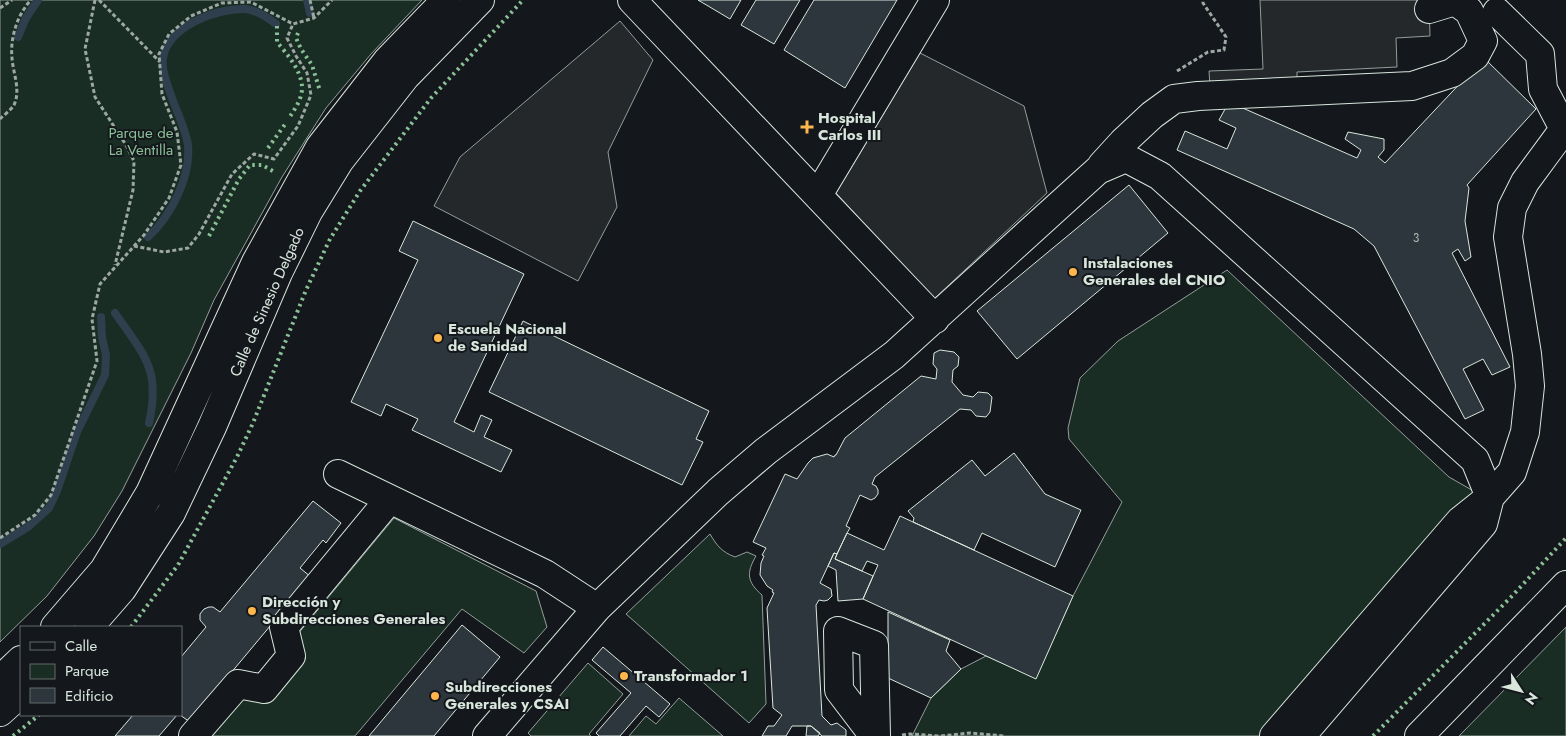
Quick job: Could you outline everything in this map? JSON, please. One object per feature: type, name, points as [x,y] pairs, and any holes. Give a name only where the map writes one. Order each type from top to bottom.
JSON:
[{"type":"main road","name":"Calle de Sinesio Delgado","points":[[56,626],[104,570],[150,493],[256,262],[320,147],[386,61],[446,0]]},
{"type":"main road","name":"Calle de Sinesio Delgado","points":[[90,626],[122,589],[171,513],[212,428],[278,273],[308,212],[340,160],[405,77],[480,0]]},
{"type":"main road","points":[[634,0],[935,319]]},
{"type":"main road","points":[[818,195],[935,0]]},
{"type":"main road","points":[[494,734],[597,608],[718,492],[766,451],[894,356],[1098,170],[1152,115],[1174,99],[1198,96],[1412,86],[1452,73],[1475,56],[1483,41],[1469,12],[1455,1],[1429,9]]},
{"type":"main road","points":[[1274,736],[1460,521],[1490,497],[1512,472],[1525,432],[1530,386],[1527,354],[1508,237],[1512,208],[1526,182],[1564,129],[1543,89],[1540,54],[1497,12]]},
{"type":"main road","points":[[1098,170],[1126,158],[1160,176],[1474,460],[1490,497],[1483,524],[1301,736]]},
{"type":"main road","points":[[338,474],[388,500],[544,574],[597,608]]},
{"type":"main road","points":[[193,736],[238,684],[264,689],[292,656],[284,627],[388,500]]},
{"type":"main road","points":[[1419,736],[1566,585]]},
{"type":"main road","points":[[0,680],[20,661]]},
{"type":"main road","points":[[0,712],[20,695]]},
{"type":"path","points":[[0,8],[12,0]]},
{"type":"path","points":[[0,119],[14,105],[17,86],[12,58],[12,35],[26,6],[31,0]]},
{"type":"path","points":[[95,0],[85,49],[95,97],[134,161],[133,190],[115,265]]},
{"type":"path","points":[[99,0],[160,62]]},
{"type":"path","points":[[310,0],[314,18]]},
{"type":"path","points":[[0,538],[35,515],[51,495],[97,361],[92,319],[100,284],[115,265],[144,236],[169,198],[181,165],[177,132],[162,94],[159,54],[169,34],[191,16],[222,4],[251,2],[293,24],[314,18],[332,0]]},
{"type":"path","points":[[1174,73],[1208,52],[1224,50],[1226,38],[1203,3],[1203,0]]},
{"type":"path","points":[[133,246],[164,252],[188,248],[199,234],[232,174],[254,154],[274,159],[286,143],[298,126],[311,95],[307,73],[287,38],[293,24]]},
{"type":"path","points":[[909,736],[910,734],[940,736],[970,733],[1004,736]]},
{"type":"green space","name":"Parque de La Ventilla","points":[[0,0],[422,0],[371,54],[326,108],[282,177],[214,300],[191,353],[122,491],[94,536],[47,596],[0,642]]},
{"type":"green space","points":[[1227,270],[1449,477],[1477,493],[1262,736],[912,736],[931,698],[961,669],[986,656],[1036,678],[1073,596],[1122,502],[1069,439],[1068,428],[1080,378],[1118,341]]},
{"type":"green space","points":[[394,518],[536,591],[547,627],[524,653],[462,609],[355,736],[205,736],[240,696],[265,703],[304,659],[297,635]]},
{"type":"green space","points":[[710,534],[720,548],[730,555],[735,557],[747,552],[756,556],[751,567],[750,577],[753,586],[762,595],[766,704],[749,723],[626,614]]},
{"type":"green space","points":[[1566,627],[1566,736],[1459,736]]},
{"type":"green space","points":[[588,663],[623,694],[589,734],[591,736],[531,736],[528,733]]},
{"type":"green space","points":[[679,698],[723,736],[629,736],[646,716],[656,724]]},
{"type":"shaded area","points":[[1260,0],[1429,0],[1430,36],[1396,38],[1397,67],[1297,72],[1297,83],[1210,87],[1209,71],[1263,69]]},
{"type":"shaded area","points":[[620,21],[653,60],[608,152],[617,207],[578,281],[434,206],[460,157]]},
{"type":"shaded area","points":[[920,53],[1024,106],[1047,193],[934,299],[836,193]]},
{"type":"building","points":[[698,0],[741,0],[730,19]]},
{"type":"building","points":[[756,0],[800,0],[774,44],[741,25]]},
{"type":"building","points":[[814,0],[897,0],[845,88],[784,50]]},
{"type":"building","points":[[1484,58],[1536,109],[1467,185],[1469,188],[1465,221],[1471,257],[1465,261],[1458,249],[1452,253],[1510,367],[1492,375],[1483,359],[1463,369],[1484,410],[1465,419],[1374,246],[1354,229],[1177,150],[1185,131],[1227,149],[1236,128],[1219,120],[1229,102],[1357,158],[1361,150],[1345,139],[1348,132],[1384,139],[1384,150],[1378,157],[1385,163]]},
{"type":"building","name":"Instalaciones Generales del CNIO","points":[[1129,185],[1168,233],[1017,359],[977,311]]},
{"type":"building","name":"Escuela Nacional de Sanidad","points":[[413,221],[524,274],[454,422],[474,432],[481,415],[492,420],[484,437],[512,450],[501,472],[412,430],[418,419],[386,404],[381,416],[351,402],[418,260],[399,251]]},
{"type":"building","points":[[523,321],[709,411],[696,439],[703,442],[682,485],[489,392]]},
{"type":"building","points":[[940,350],[954,352],[959,357],[958,366],[953,370],[952,382],[963,395],[973,397],[978,392],[988,393],[992,397],[990,412],[986,417],[976,416],[971,410],[960,409],[875,477],[872,484],[876,486],[878,494],[871,500],[860,495],[846,526],[850,528],[837,554],[834,553],[820,583],[831,589],[832,596],[828,600],[819,600],[816,605],[822,716],[831,725],[837,723],[846,730],[846,736],[822,736],[811,726],[792,726],[786,736],[762,736],[768,726],[774,726],[782,715],[773,708],[767,608],[774,593],[760,575],[764,556],[762,555],[766,548],[753,542],[785,474],[797,479],[813,458],[827,454],[834,457],[845,438],[921,376],[936,379],[937,369],[933,364],[934,353]]},
{"type":"building","points":[[1014,453],[1045,494],[1081,510],[1055,567],[982,533],[974,550],[913,522],[914,518],[908,511],[972,460],[985,476]]},
{"type":"building","name":"Dirección y Subdirecciones Generales","points":[[313,501],[341,523],[326,543],[323,540],[300,568],[311,577],[190,722],[181,716],[182,656],[206,627],[200,620],[200,614],[204,609],[213,607],[220,612]]},
{"type":"building","points":[[900,516],[1073,596],[1036,679],[863,599],[878,565],[867,561],[862,571],[835,559],[837,554],[847,533],[884,550]]},
{"type":"building","points":[[834,553],[837,554],[835,559],[873,576],[863,599],[838,601],[836,570],[828,566]]},
{"type":"building","points":[[888,612],[950,640],[946,651],[961,669],[931,698],[888,678]]},
{"type":"building","name":"Subdirecciones Generales y CSAI","points":[[462,625],[500,657],[434,736],[369,736]]},
{"type":"building","name":"Transformador 1","points":[[603,647],[670,704],[659,717],[646,706],[620,736],[599,736],[596,733],[631,693],[592,660]]},
{"type":"building","points":[[132,716],[176,716],[159,736],[115,736]]},
{"type":"building","points":[[807,726],[811,726],[820,733],[818,736],[806,736]]},
{"type":"waterway","points":[[18,37],[26,18],[38,0]]},
{"type":"waterway","points":[[307,0],[310,13]]},
{"type":"waterway","points":[[148,237],[172,207],[183,183],[188,157],[188,145],[185,134],[164,73],[163,58],[167,47],[184,28],[195,21],[221,12],[245,9],[262,14],[276,24]]},
{"type":"waterway","points":[[115,313],[142,352],[151,376],[153,389],[149,423]]},
{"type":"waterway","points":[[0,544],[28,527],[49,508],[57,491],[77,432],[105,375],[106,355],[102,337],[101,317]]},
{"type":"hedge","points":[[132,626],[178,565],[237,457],[253,423],[306,290],[330,239],[360,191],[431,98],[523,0]]},
{"type":"hedge","points":[[277,26],[277,42],[300,75],[302,88],[298,104],[289,118]]},
{"type":"hedge","points":[[298,33],[296,38],[312,65],[320,91]]},
{"type":"hedge","points":[[268,148],[286,123]]},
{"type":"hedge","points":[[209,236],[239,179],[250,165],[262,165],[273,171]]},
{"type":"hedge","points":[[1373,736],[1513,595],[1566,538]]},
{"type":"hedge","points":[[13,736],[38,716]]},
{"type":"place","name":"Hospital Carlos III","points":[[807,127]]},
{"type":"place","name":"Instalaciones Generales del CNIO","points":[[1073,272]]},
{"type":"place","name":"Escuela Nacional de Sanidad","points":[[438,338]]},
{"type":"place","name":"Dirección y Subdirecciones Generales","points":[[252,611]]},
{"type":"place","name":"Transformador 1","points":[[624,676]]},
{"type":"place","name":"Subdirecciones Generales y CSAI","points":[[435,696]]}]
